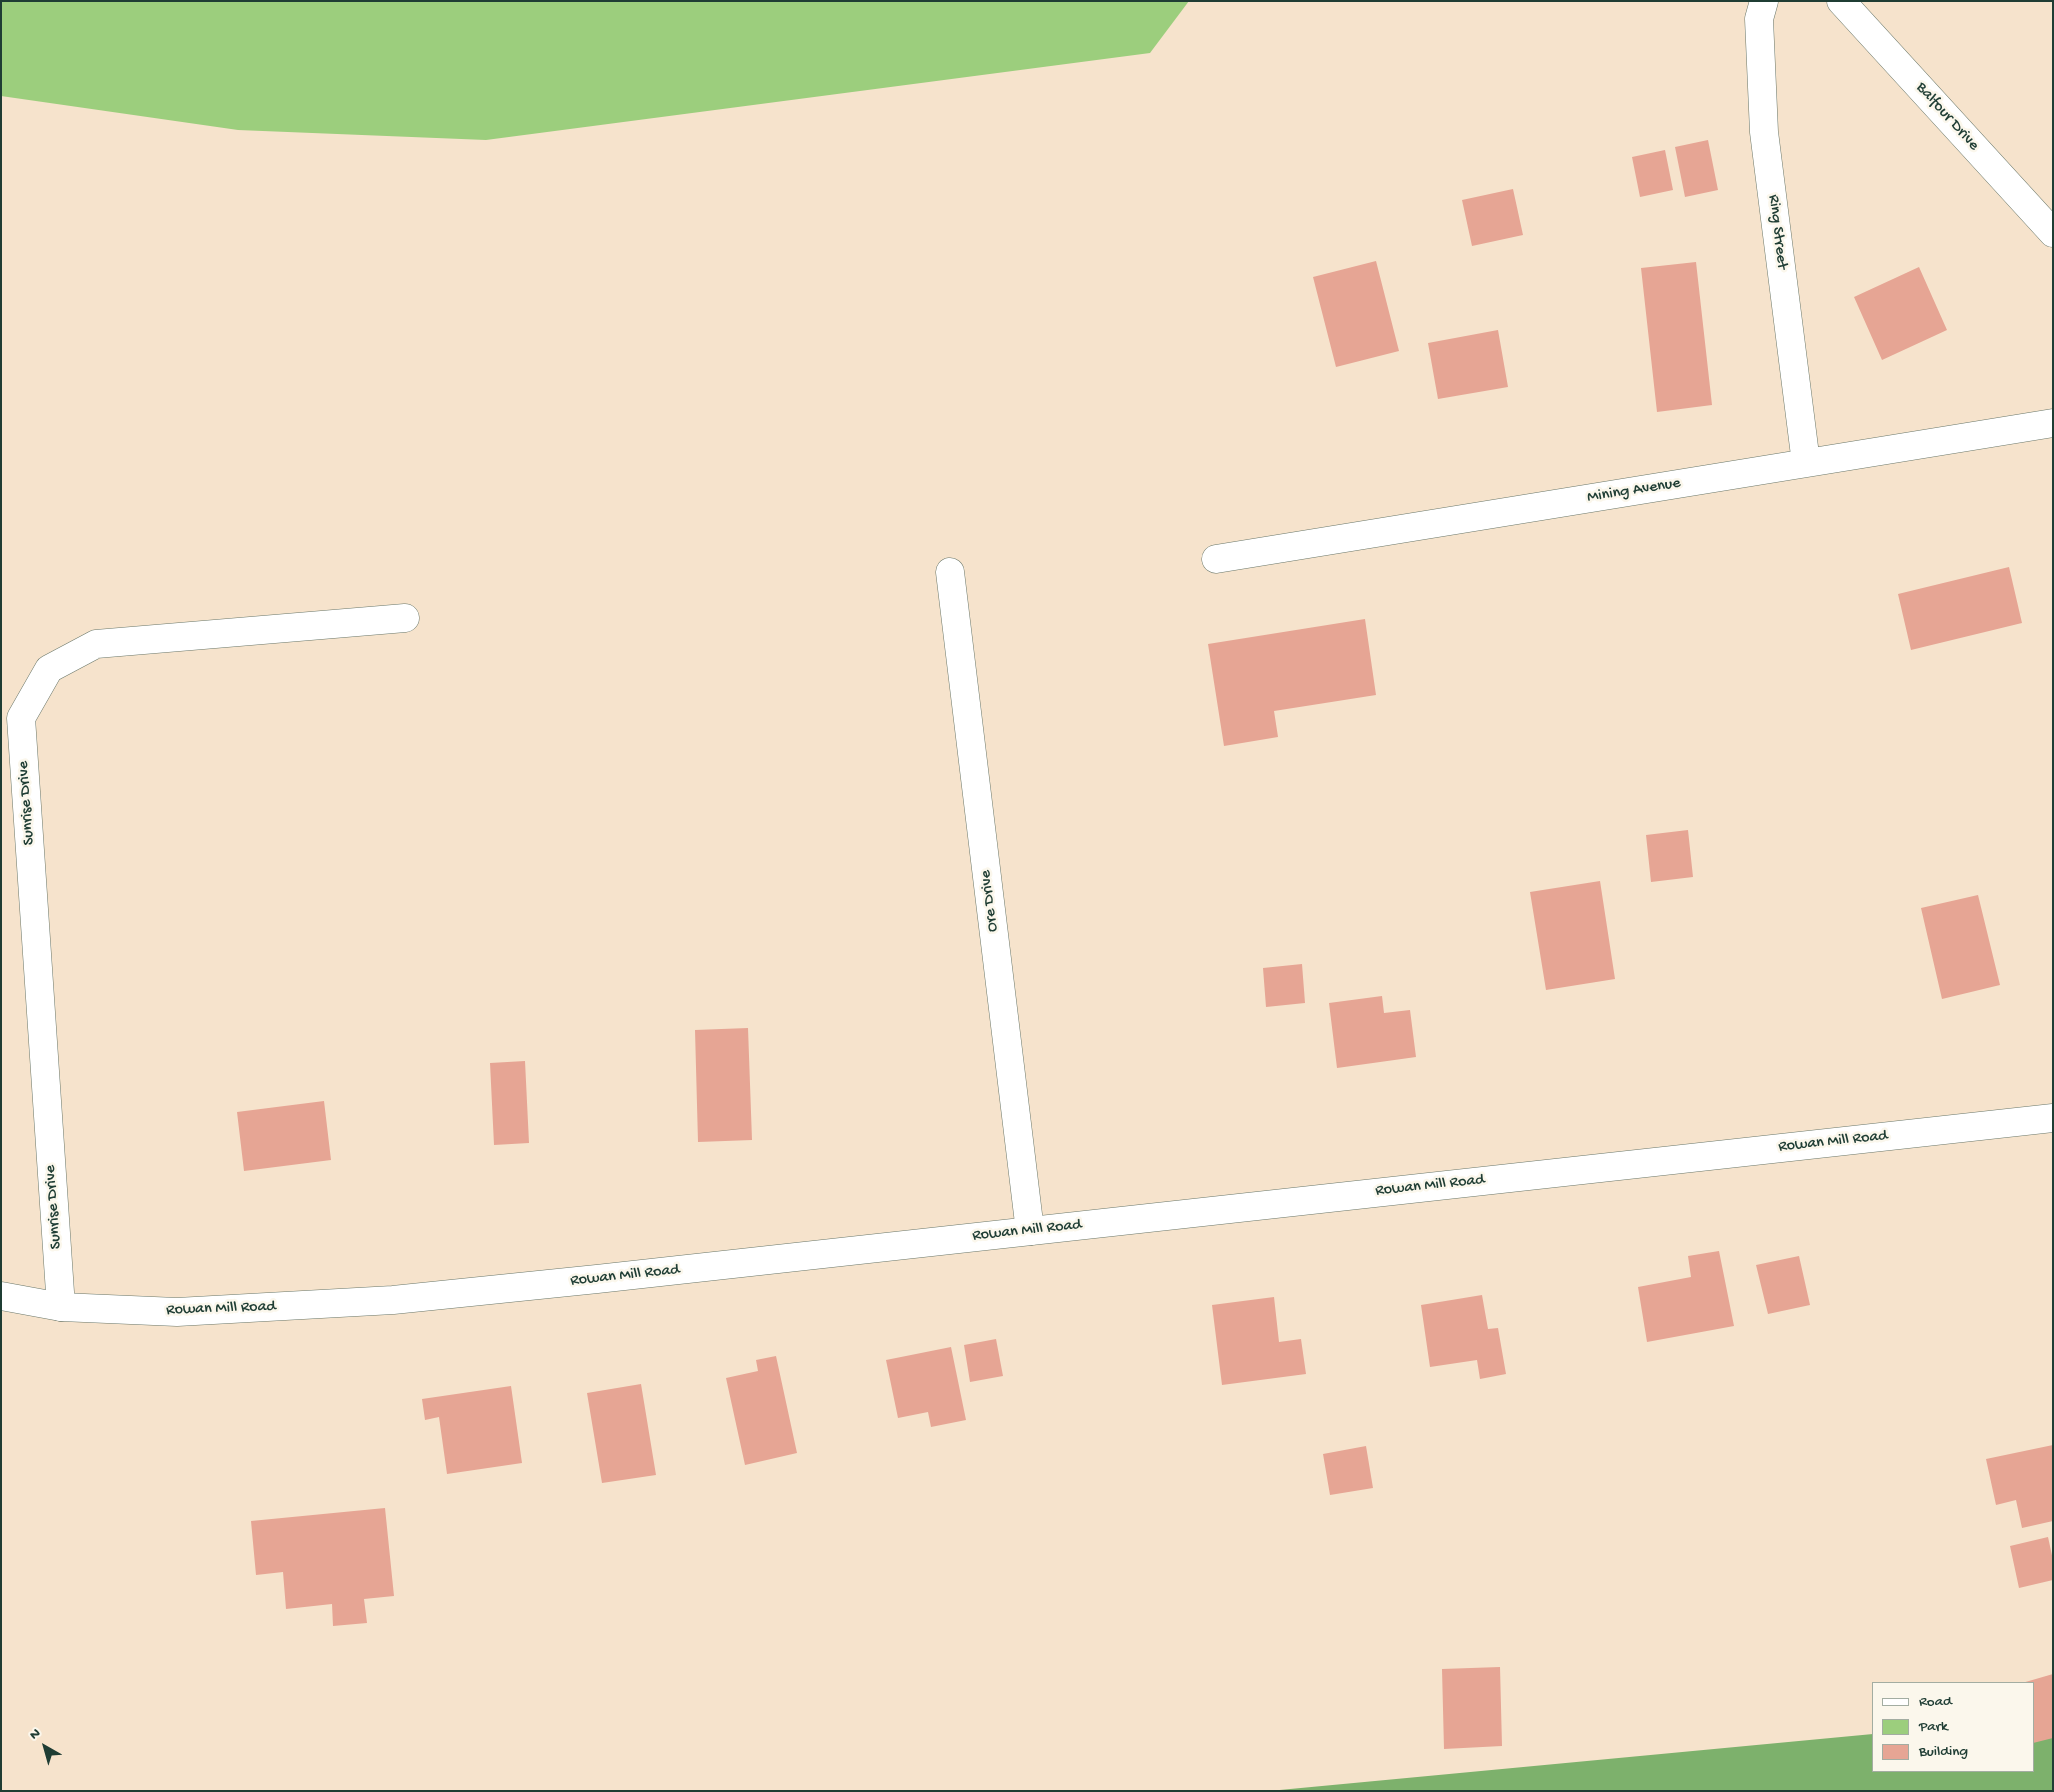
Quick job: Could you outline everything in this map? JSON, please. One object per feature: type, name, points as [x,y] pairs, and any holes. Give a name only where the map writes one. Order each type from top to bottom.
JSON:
[{"type":"street","name":"Ring Street","points":[[1764,1],[1759,19],[1764,132],[1806,463]]},
{"type":"street","name":"Balfour Drive","points":[[1840,1],[2053,233]]},
{"type":"street","name":"Mining Avenue","points":[[1216,559],[2053,423]]},
{"type":"street","name":"Ore Drive","points":[[950,572],[1030,1231]]},
{"type":"street","name":"Sunrise Drive","points":[[61,1307],[21,718],[49,670],[96,644],[405,618]]},
{"type":"street","name":"Rowan Mill Road","points":[[1,1296],[61,1307],[177,1312],[393,1300],[2053,1118]]},
{"type":"green space","points":[[1,1],[1189,1],[1150,53],[486,140],[238,130],[1,96]]},
{"type":"green space","points":[[2053,1716],[2053,1791],[1269,1791],[1872,1734],[1872,1772],[2034,1772],[2034,1718]]},
{"type":"building","points":[[1708,140],[1718,190],[1685,197],[1675,147]]},
{"type":"building","points":[[1665,150],[1673,190],[1640,197],[1632,157]]},
{"type":"building","points":[[1513,189],[1523,235],[1472,246],[1462,200]]},
{"type":"building","points":[[1376,261],[1399,351],[1336,367],[1313,277]]},
{"type":"building","points":[[1696,262],[1712,405],[1657,412],[1641,268]]},
{"type":"building","points":[[1919,267],[1947,330],[1882,360],[1854,297]]},
{"type":"building","points":[[1498,330],[1508,387],[1438,399],[1428,343]]},
{"type":"building","points":[[2009,567],[2022,623],[1911,650],[1898,594]]},
{"type":"building","points":[[1365,619],[1376,695],[1274,711],[1278,737],[1224,746],[1208,644]]},
{"type":"building","points":[[1688,830],[1693,877],[1651,882],[1646,835]]},
{"type":"building","points":[[1600,881],[1615,979],[1546,990],[1530,892]]},
{"type":"building","points":[[1978,895],[2000,985],[1942,999],[1921,908]]},
{"type":"building","points":[[1302,964],[1305,1003],[1266,1007],[1263,968]]},
{"type":"building","points":[[1382,996],[1384,1013],[1410,1010],[1416,1057],[1337,1068],[1329,1003]]},
{"type":"building","points":[[748,1028],[752,1140],[698,1142],[695,1030]]},
{"type":"building","points":[[525,1061],[529,1143],[494,1145],[490,1063]]},
{"type":"building","points":[[324,1101],[331,1160],[244,1171],[237,1112]]},
{"type":"building","points":[[1719,1251],[1734,1326],[1647,1342],[1638,1287],[1691,1277],[1688,1256]]},
{"type":"building","points":[[1799,1256],[1810,1305],[1768,1314],[1756,1265]]},
{"type":"building","points":[[1482,1295],[1488,1329],[1498,1328],[1506,1374],[1480,1379],[1477,1360],[1430,1367],[1421,1305]]},
{"type":"building","points":[[1274,1297],[1279,1342],[1301,1339],[1306,1374],[1222,1385],[1212,1305]]},
{"type":"building","points":[[996,1339],[1003,1376],[970,1382],[964,1345]]},
{"type":"building","points":[[951,1347],[966,1420],[931,1427],[928,1412],[898,1418],[886,1360]]},
{"type":"building","points":[[776,1356],[797,1453],[745,1465],[726,1378],[758,1371],[756,1360]]},
{"type":"building","points":[[641,1384],[656,1475],[602,1483],[587,1393]]},
{"type":"building","points":[[511,1386],[522,1463],[447,1474],[439,1417],[425,1420],[422,1399]]},
{"type":"building","points":[[2053,1445],[2053,1521],[2022,1528],[2016,1500],[1996,1505],[1986,1459]]},
{"type":"building","points":[[1366,1446],[1373,1488],[1330,1495],[1323,1454]]},
{"type":"building","points":[[385,1508],[394,1596],[364,1599],[367,1623],[333,1626],[332,1604],[286,1609],[283,1572],[256,1575],[251,1521]]},
{"type":"building","points":[[2048,1537],[2053,1560],[2053,1580],[2019,1588],[2010,1546]]},
{"type":"building","points":[[1500,1667],[1502,1746],[1444,1749],[1442,1669]]},
{"type":"building","points":[[2053,1674],[2053,1738],[2034,1743],[2034,1682],[2025,1682]]}]
